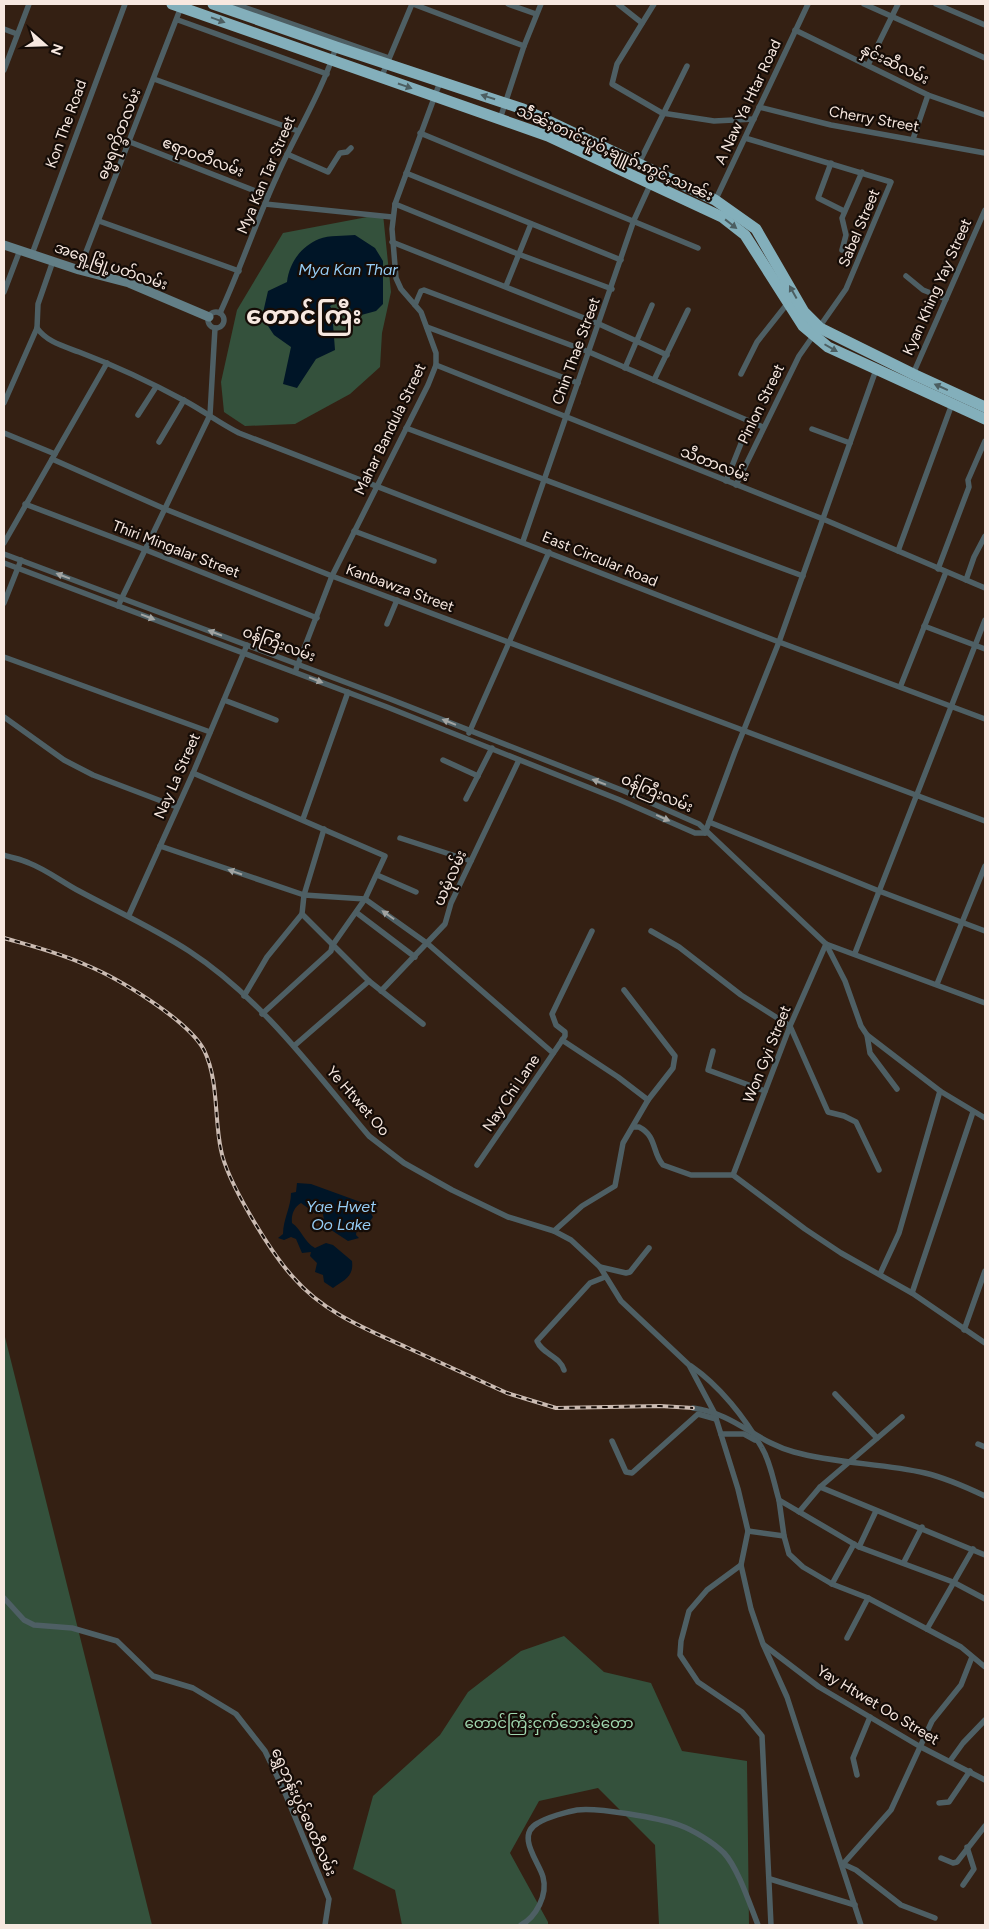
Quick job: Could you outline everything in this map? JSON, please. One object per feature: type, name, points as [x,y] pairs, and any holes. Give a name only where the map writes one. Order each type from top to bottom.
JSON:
[{"type":"highway","name":"သဵႅၼ်ႈတၢင်းပူဝ်ႇၶျူၵ်ႉဢွင်ႇသၢၼ်း","points":[[213,4],[336,47],[388,61],[440,82],[506,103],[639,164],[653,177]]},
{"type":"highway","name":"သဵႅၼ်ႈတၢင်းပူဝ်ႇၶျူၵ်ႉဢွင်ႇသၢၼ်း","points":[[177,5],[548,136],[653,177],[712,206],[756,229],[804,312],[828,347],[985,419]]},
{"type":"highway","name":"သဵႅၼ်ႈတၢင်းပူဝ်ႇၶျူၵ်ႉဢွင်ႇသၢၼ်း","points":[[712,206],[745,235],[787,304],[803,326],[985,406]]},
{"type":"street","points":[[4,70],[29,4]]},
{"type":"street","name":"Kon The Road","points":[[32,254],[125,4]]},
{"type":"street","points":[[235,4],[388,61]]},
{"type":"street","points":[[381,78],[412,4],[524,46]]},
{"type":"street","points":[[508,4],[536,14]]},
{"type":"street","points":[[500,120],[524,46],[541,4]]},
{"type":"street","points":[[618,4],[642,23]]},
{"type":"street","points":[[654,4],[617,64],[612,84],[662,114],[714,121],[754,119]]},
{"type":"street","name":"A Naw Ya Htar Road","points":[[712,206],[808,4]]},
{"type":"street","points":[[864,4],[985,58]]},
{"type":"street","points":[[868,65],[898,4]]},
{"type":"street","points":[[936,4],[985,25]]},
{"type":"street","name":"ဓမ္မရက္ခိတလမ်း","points":[[79,270],[178,20],[177,5]]},
{"type":"street","points":[[178,20],[327,74]]},
{"type":"street","points":[[4,29],[17,34]]},
{"type":"street","name":"နှင်းဆီလမ်း","points":[[796,30],[928,95],[985,115]]},
{"type":"street","name":"Mya Kan Tar Street","points":[[118,606],[210,415],[215,328],[223,322],[220,314],[240,272],[268,196],[327,74],[336,47]]},
{"type":"street","points":[[639,164],[687,66]]},
{"type":"street","points":[[154,80],[298,131]]},
{"type":"street","name":"Mahar Bandula Street","points":[[295,672],[332,576],[436,365],[436,353],[427,327],[415,305],[401,289],[396,278],[392,242],[392,217],[420,133],[440,82]]},
{"type":"street","points":[[913,139],[928,95]]},
{"type":"street","name":"Cherry Street","points":[[759,107],[831,125],[985,154]]},
{"type":"street","points":[[420,133],[698,248]]},
{"type":"street","name":"Sabel Street","points":[[745,138],[887,179],[891,182],[846,289],[816,331]]},
{"type":"street","name":"ဧရာဝတီလမ်း","points":[[130,142],[268,196]]},
{"type":"street","points":[[287,154],[328,172],[340,153],[347,152],[351,148]]},
{"type":"street","points":[[831,163],[818,198],[844,211]]},
{"type":"street","points":[[842,250],[846,235],[842,226],[844,211],[862,172]]},
{"type":"street","points":[[406,173],[621,260]]},
{"type":"street","name":"Chin Thae Street","points":[[523,541],[543,479],[612,289],[634,220],[653,177]]},
{"type":"street","points":[[265,204],[392,217]]},
{"type":"street","points":[[395,204],[518,254],[612,289]]},
{"type":"street","name":"Kyan Khing Yay Street","points":[[912,374],[985,210]]},
{"type":"street","points":[[99,221],[240,272]]},
{"type":"street","points":[[506,286],[530,224]]},
{"type":"street","points":[[392,242],[599,324],[667,355]]},
{"type":"street","name":"အရှေ့မြို့ပတ်လမ်း","points":[[4,245],[79,270],[129,283],[209,317]]},
{"type":"street","points":[[4,292],[20,250]]},
{"type":"street","points":[[4,403],[37,328],[38,304],[53,261]]},
{"type":"street","points":[[906,276],[923,290],[946,299]]},
{"type":"street","points":[[415,305],[421,291],[424,290],[589,352],[763,427]]},
{"type":"street","points":[[741,374],[757,342],[787,304]]},
{"type":"street","points":[[625,368],[652,305]]},
{"type":"street","points":[[654,380],[688,310]]},
{"type":"street","points":[[215,328],[209,324],[209,317],[212,313],[220,314]]},
{"type":"street","points":[[427,327],[578,383]]},
{"type":"street","name":"East Circular Road","points":[[37,328],[43,336],[107,363],[184,400],[223,425],[240,432],[779,642],[901,685],[985,718]]},
{"type":"street","name":"Pinlon Street","points":[[736,485],[799,356],[816,331]]},
{"type":"street","points":[[881,359],[875,370],[779,642],[705,833],[826,944],[845,981],[861,1026],[867,1036],[870,1053],[897,1088]]},
{"type":"street","points":[[4,542],[107,363]]},
{"type":"street","name":"သီတာလမ်း","points":[[436,365],[565,418],[823,519],[985,588]]},
{"type":"street","points":[[138,415],[156,387]]},
{"type":"street","points":[[159,442],[184,400]]},
{"type":"street","points":[[898,551],[952,404]]},
{"type":"street","points":[[406,428],[803,576]]},
{"type":"street","points":[[812,429],[850,443]]},
{"type":"street","name":"Kanbawza Street","points":[[4,433],[165,509],[332,576],[985,820]]},
{"type":"street","points":[[938,569],[968,487],[968,480],[985,441]]},
{"type":"street","points":[[726,481],[742,442]]},
{"type":"street","name":"Thiri Mingalar Street","points":[[25,504],[317,618]]},
{"type":"street","points":[[354,531],[434,561]]},
{"type":"street","points":[[966,580],[974,557],[985,536]]},
{"type":"street","points":[[467,739],[549,552]]},
{"type":"street","name":"ဝန်ကြီးလမ်း","points":[[4,554],[470,730],[664,808],[699,824],[705,833]]},
{"type":"street","points":[[4,603],[21,560]]},
{"type":"street","name":"ဝန်ကြီးလမ်း","points":[[4,564],[348,692],[492,748],[695,833],[705,833]]},
{"type":"street","points":[[901,685],[946,572]]},
{"type":"street","points":[[388,624],[397,600]]},
{"type":"street","points":[[855,953],[985,620]]},
{"type":"street","points":[[924,626],[985,649]]},
{"type":"street","name":"Nay La Street","points":[[129,915],[193,773],[247,645]]},
{"type":"street","points":[[4,656],[210,732]]},
{"type":"street","points":[[303,819],[348,692]]},
{"type":"street","points":[[224,700],[276,720]]},
{"type":"street","points":[[4,717],[64,760],[93,775],[177,807]]},
{"type":"street","points":[[466,799],[492,748]]},
{"type":"street","points":[[443,760],[478,776]]},
{"type":"street","name":"ယမုံလမ်း","points":[[381,991],[428,944],[445,924],[451,903],[519,760]]},
{"type":"street","points":[[193,773],[385,856],[366,899],[332,946],[331,951],[262,1014]]},
{"type":"street","points":[[709,822],[879,891],[985,931]]},
{"type":"street","points":[[244,996],[267,957],[302,914],[304,895],[324,829]]},
{"type":"street","points":[[400,838],[472,861]]},
{"type":"street","points":[[160,846],[304,895],[366,899],[428,944],[553,1053]]},
{"type":"street","name":"Ye Htwet Oo","points":[[4,855],[28,862],[77,890],[129,915],[190,952],[244,996],[294,1046],[369,1136],[404,1163],[452,1190],[508,1217],[554,1230],[571,1240],[600,1266],[605,1277],[622,1301],[689,1365]]},
{"type":"street","points":[[937,984],[985,866]]},
{"type":"street","points":[[378,875],[416,892]]},
{"type":"street","points":[[357,912],[415,957]]},
{"type":"street","points":[[302,914],[369,981],[422,1024]]},
{"type":"street","name":"Nay Chi Lane","points":[[477,1166],[566,1034],[556,1025],[552,1014],[592,931]]},
{"type":"street","points":[[651,931],[679,947],[741,995],[790,1026],[828,1112],[844,1116],[856,1122],[879,1170]]},
{"type":"street","points":[[826,944],[855,953],[985,1003]]},
{"type":"street","name":"Won Gyi Street","points":[[733,1175],[790,1026],[826,944]]},
{"type":"street","points":[[294,1046],[369,981]]},
{"type":"street","points":[[554,1230],[582,1206],[615,1186],[623,1143],[648,1100],[673,1068],[675,1056],[624,990]]},
{"type":"street","points":[[867,1036],[940,1091],[985,1118]]},
{"type":"street","points":[[562,1040],[618,1077],[648,1100]]},
{"type":"street","points":[[713,1052],[707,1067],[708,1070],[765,1091]]},
{"type":"street","points":[[880,1274],[899,1233],[940,1091]]},
{"type":"street","points":[[912,1293],[974,1112]]},
{"type":"street","points":[[633,1127],[646,1130],[652,1136],[660,1162],[670,1169],[692,1175],[733,1175],[804,1229],[840,1253],[912,1293],[985,1343]]},
{"type":"street","points":[[600,1266],[626,1273],[630,1272],[649,1248]]},
{"type":"street","points":[[964,1330],[985,1271]]},
{"type":"street","points":[[564,1370],[561,1363],[539,1346],[537,1341],[590,1282],[605,1277]]},
{"type":"street","points":[[689,1365],[715,1415],[738,1489],[748,1531],[741,1565],[743,1580],[763,1644],[787,1697],[843,1864],[861,1925]]},
{"type":"street","points":[[689,1365],[708,1378],[753,1432],[755,1440]]},
{"type":"street","points":[[835,1394],[877,1438]]},
{"type":"street","points":[[693,1408],[731,1419],[792,1452],[850,1463],[924,1473],[943,1478],[985,1496]]},
{"type":"street","points":[[612,1441],[626,1472],[632,1473],[698,1414],[715,1415]]},
{"type":"street","points":[[798,1512],[820,1487],[902,1417]]},
{"type":"street","points":[[721,1434],[744,1434],[755,1440],[763,1448],[779,1500],[788,1554],[802,1567],[832,1584],[868,1598],[961,1647],[985,1667]]},
{"type":"street","points":[[978,1444],[985,1447]]},
{"type":"street","points":[[820,1487],[876,1511],[922,1527],[985,1555]]},
{"type":"street","points":[[779,1500],[857,1545],[953,1582],[985,1598]]},
{"type":"street","points":[[832,1584],[876,1511]]},
{"type":"street","points":[[904,1562],[922,1527]]},
{"type":"street","points":[[748,1531],[784,1536]]},
{"type":"street","points":[[927,1629],[973,1549]]},
{"type":"street","points":[[741,1565],[707,1590],[689,1612],[681,1640],[680,1654],[698,1682],[742,1712],[762,1736],[772,1925]]},
{"type":"street","name":"ရွှေဘုန်းပွင့်စေတီလမ်း","points":[[4,1598],[24,1620],[34,1625],[72,1628],[117,1641],[153,1676],[193,1688],[236,1714],[265,1751],[292,1810],[329,1900],[325,1925]]},
{"type":"street","points":[[847,1638],[868,1598]]},
{"type":"street","name":"Yay Htwet Oo Street","points":[[763,1644],[819,1687],[919,1746],[985,1780]]},
{"type":"street","points":[[843,1864],[891,1810],[932,1721],[961,1685],[972,1657]]},
{"type":"street","points":[[857,1775],[854,1758],[870,1717]]},
{"type":"street","points":[[950,1761],[963,1742],[985,1720]]},
{"type":"street","points":[[939,1803],[949,1802],[970,1771]]},
{"type":"street","points":[[521,1925],[536,1914],[544,1889],[543,1876],[528,1845],[529,1833],[536,1824],[577,1810],[598,1809],[679,1824],[702,1837],[724,1853],[746,1895],[758,1925]]},
{"type":"street","points":[[942,1858],[953,1863],[957,1862],[985,1826]]},
{"type":"street","points":[[963,1885],[974,1869],[967,1847]]},
{"type":"street","points":[[843,1864],[856,1870],[901,1905],[935,1918]]},
{"type":"street","points":[[770,1879],[855,1905]]},
{"type":"green space","points":[[383,214],[391,292],[382,333],[380,367],[350,394],[295,424],[245,426],[224,412],[221,382],[237,310],[283,233]]},
{"type":"green space","points":[[4,1333],[152,1925],[4,1925]]},
{"type":"green space","name":"တောင်ကြီးငှက်ဘေးမဲ့တော","points":[[564,1636],[604,1672],[651,1683],[682,1751],[747,1761],[749,1925],[659,1925],[655,1845],[598,1788],[539,1801],[510,1853],[548,1925],[402,1925],[395,1890],[353,1869],[373,1796],[440,1735],[468,1692],[521,1651]]},
{"type":"water","name":"Mya Kan Thar","points":[[355,235],[375,248],[383,261],[383,304],[376,311],[354,317],[350,308],[339,301],[330,306],[339,323],[333,324],[335,350],[316,359],[297,388],[283,384],[291,347],[274,335],[262,317],[268,291],[287,282],[293,263],[301,251],[312,242],[327,237]]},
{"type":"water","name":"Yae Hwet Oo Lake","points":[[297,1183],[311,1184],[366,1204],[373,1217],[370,1221],[358,1221],[356,1235],[359,1238],[348,1241],[325,1226],[323,1214],[316,1214],[301,1203],[295,1209],[292,1223],[311,1245],[315,1248],[326,1243],[333,1245],[352,1261],[350,1274],[333,1288],[324,1282],[323,1275],[315,1272],[317,1263],[310,1256],[311,1252],[302,1253],[296,1239],[291,1237],[284,1240],[278,1238],[283,1234],[291,1193],[296,1192]]},
{"type":"railway","points":[[4,938],[46,950],[100,971],[151,1001],[168,1013],[196,1038],[209,1062],[214,1087],[221,1150],[232,1180],[273,1252],[293,1277],[318,1301],[346,1319],[507,1393],[556,1408],[660,1406],[693,1408]]},
{"type":"district","name":"တောင်ကြီး","points":[[304,315]]}]
